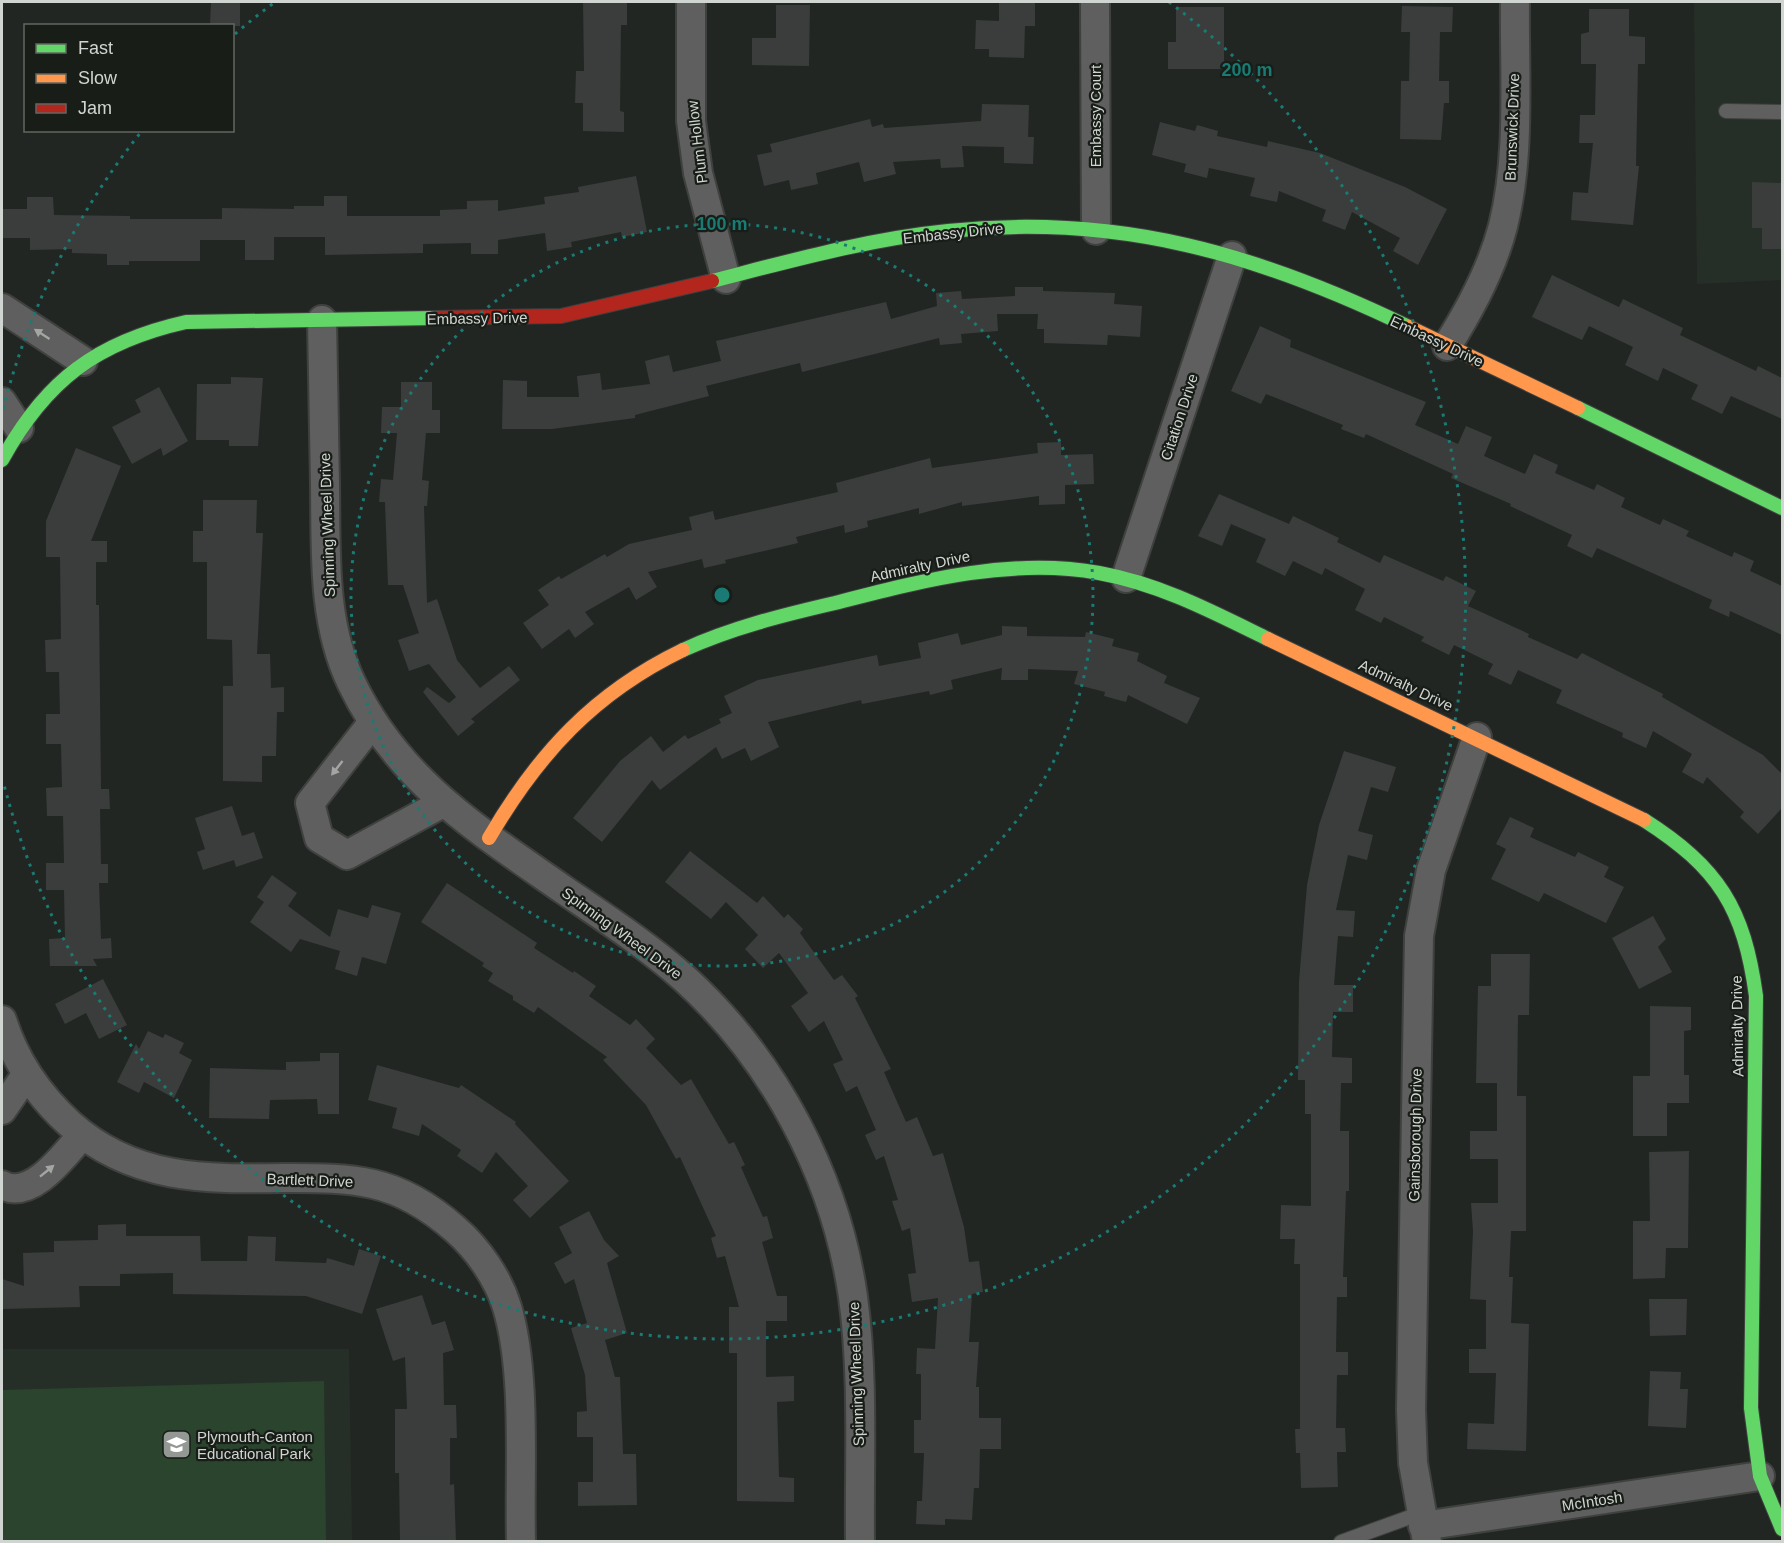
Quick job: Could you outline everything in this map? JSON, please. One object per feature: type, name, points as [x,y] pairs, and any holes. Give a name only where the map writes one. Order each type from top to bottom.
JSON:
[{"type":"street","name":"Plum Hollow","points":[[691,2],[692,121],[698,173],[726,279]]},
{"type":"street","name":"Embassy Court","points":[[1095,2],[1096,230]]},
{"type":"street","name":"Brunswick Drive","points":[[1447,346],[1469,311],[1491,265],[1503,226],[1514,152],[1515,2]]},
{"type":"street","name":"Embassy Drive","points":[[19,428],[54,386],[83,361],[123,338],[155,327],[186,322],[561,316],[607,308],[863,245],[946,231],[1019,227],[1096,230],[1149,237],[1232,256],[1316,284],[1717,474],[1782,508]]},
{"type":"street","name":"Citation Drive","points":[[1126,579],[1232,256]]},
{"type":"street","points":[[2,308],[83,361]]},
{"type":"street","name":"Spinning Wheel Drive","points":[[322,320],[326,580],[333,627],[351,682],[373,722],[397,756],[443,803],[489,838],[616,926],[688,982],[747,1047],[776,1088],[801,1132],[834,1213],[853,1299],[858,1362],[860,1542]]},
{"type":"street","points":[[2,402],[19,428],[2,460]]},
{"type":"street","name":"Admiralty Drive","points":[[489,838],[526,778],[578,719],[631,678],[701,640],[744,625],[963,572],[1006,568],[1051,568],[1126,579],[1186,599],[1638,816],[1675,838],[1698,858],[1718,881],[1743,928],[1753,965],[1756,996],[1751,1408],[1760,1476],[1782,1529]]},
{"type":"street","points":[[373,722],[310,803],[319,838],[347,855],[443,803]]},
{"type":"street","name":"Gainsborough Drive","points":[[1423,1527],[1413,1463],[1411,1410],[1419,936],[1431,870],[1477,737]]},
{"type":"street","name":"Bartlett Drive","points":[[2,1020],[9,1041],[26,1075],[52,1108],[82,1135],[117,1157],[143,1167],[192,1177],[336,1178],[373,1184],[402,1193],[421,1203],[463,1235],[482,1258],[497,1284],[507,1306],[515,1342],[518,1378],[520,1542]]},
{"type":"street","points":[[2,1110],[26,1075]]},
{"type":"street","points":[[2,1185],[18,1188],[30,1184],[50,1169],[82,1135]]},
{"type":"street","name":"McIntosh","points":[[1423,1527],[1760,1476]]},
{"type":"lane","points":[[1725,111],[1782,112]]},
{"type":"lane","points":[[1341,1542],[1423,1527]]},
{"type":"shaded area","points":[[1694,2],[1782,2],[1782,280],[1697,284]]},
{"type":"shaded area","name":"Plymouth-Canton Educational Park","points":[[2,1349],[349,1349],[352,1541],[2,1541]]},
{"type":"green space","name":"Plymouth-Canton Educational Park","points":[[324,1381],[326,1541],[2,1541],[2,1390]]},
{"type":"building","points":[[211,2],[240,2],[240,26],[210,24]]},
{"type":"building","points":[[583,2],[627,2],[627,25],[621,25],[620,111],[624,112],[624,132],[583,131],[583,103],[575,103],[576,71],[584,71]]},
{"type":"building","points":[[999,2],[1035,2],[1035,26],[1025,26],[1024,58],[989,57],[989,49],[975,49],[976,20],[999,21]]},
{"type":"building","points":[[776,5],[810,5],[809,66],[752,65],[752,38],[776,38]]},
{"type":"building","points":[[1402,6],[1453,7],[1452,32],[1440,32],[1439,81],[1449,81],[1449,103],[1444,103],[1441,140],[1400,139],[1401,81],[1409,81],[1410,32],[1401,32]]},
{"type":"building","points":[[1176,7],[1224,7],[1224,69],[1168,69],[1168,42],[1176,42]]},
{"type":"building","points":[[1589,9],[1629,9],[1629,36],[1645,37],[1645,64],[1638,64],[1636,166],[1639,166],[1633,225],[1571,220],[1573,192],[1588,193],[1593,143],[1579,143],[1580,115],[1595,115],[1596,64],[1581,64],[1581,34],[1589,32]]},
{"type":"building","points":[[982,104],[1029,105],[1028,137],[1034,137],[1033,164],[1004,163],[1004,147],[962,146],[964,167],[941,168],[940,159],[893,162],[896,174],[864,182],[859,162],[816,173],[818,184],[791,190],[789,180],[764,186],[757,155],[772,152],[770,144],[870,119],[872,127],[883,124],[884,128],[981,121]]},
{"type":"building","points":[[1160,122],[1195,131],[1197,125],[1218,131],[1217,136],[1267,147],[1268,141],[1320,153],[1405,187],[1447,209],[1418,265],[1393,251],[1400,238],[1352,212],[1345,230],[1322,221],[1326,210],[1279,191],[1277,202],[1250,196],[1255,178],[1209,168],[1207,178],[1184,172],[1186,164],[1152,155]]},
{"type":"building","points":[[636,176],[647,232],[622,237],[621,232],[571,242],[572,247],[547,251],[545,233],[498,240],[498,254],[471,254],[471,243],[423,244],[423,253],[325,255],[325,237],[274,237],[274,260],[245,260],[245,240],[200,240],[200,261],[129,261],[129,265],[107,265],[107,254],[72,253],[72,249],[30,250],[30,238],[2,238],[2,209],[27,209],[27,197],[53,197],[54,215],[130,216],[130,219],[222,219],[222,208],[294,209],[294,206],[324,206],[324,196],[347,196],[347,216],[440,216],[440,210],[467,209],[467,201],[498,200],[498,211],[545,204],[544,197],[579,192],[578,187]]},
{"type":"building","points":[[1752,182],[1782,183],[1782,249],[1762,249],[1762,228],[1752,228]]},
{"type":"building","points":[[1552,275],[1619,307],[1623,299],[1683,328],[1680,335],[1756,371],[1758,366],[1782,378],[1782,419],[1731,396],[1722,414],[1691,399],[1698,385],[1663,368],[1658,381],[1625,365],[1633,347],[1589,326],[1582,340],[1532,317]]},
{"type":"building","points":[[1015,287],[1043,287],[1043,291],[1115,293],[1114,304],[1142,306],[1140,337],[1108,335],[1107,345],[1044,343],[1044,329],[1037,329],[1038,314],[997,314],[998,331],[961,334],[962,343],[940,345],[939,338],[802,372],[800,363],[706,386],[709,396],[635,415],[635,418],[552,429],[502,429],[503,380],[527,381],[527,397],[579,397],[577,376],[600,373],[602,390],[650,384],[645,361],[669,355],[673,372],[721,361],[716,341],[886,302],[891,319],[937,306],[936,293],[961,291],[962,299],[1015,296]]},
{"type":"building","points":[[1260,326],[1291,340],[1290,347],[1426,402],[1415,425],[1458,444],[1466,426],[1492,437],[1484,456],[1525,474],[1534,454],[1558,465],[1555,473],[1594,490],[1597,484],[1625,498],[1621,507],[1660,525],[1663,519],[1689,531],[1686,536],[1732,557],[1734,552],[1754,561],[1750,571],[1782,586],[1782,635],[1730,611],[1729,617],[1709,608],[1712,600],[1597,548],[1592,558],[1567,546],[1572,535],[1510,506],[1511,504],[1451,478],[1453,474],[1366,434],[1364,438],[1341,429],[1343,425],[1266,394],[1261,404],[1231,391]]},
{"type":"building","points":[[231,377],[263,378],[258,446],[229,446],[229,440],[196,440],[197,384],[231,384]]},
{"type":"building","points":[[401,382],[432,382],[432,410],[440,410],[440,433],[426,433],[422,480],[429,481],[427,506],[424,506],[427,603],[437,599],[457,660],[480,688],[509,666],[520,680],[471,719],[475,722],[458,736],[423,692],[427,687],[449,703],[456,697],[429,664],[409,671],[398,640],[419,633],[403,585],[388,585],[385,502],[379,502],[381,479],[393,480],[397,433],[381,433],[382,407],[401,407]]},
{"type":"building","points":[[159,387],[188,441],[163,456],[161,448],[132,464],[112,427],[141,412],[135,400]]},
{"type":"building","points":[[1061,442],[1061,455],[1093,454],[1094,484],[1065,485],[1065,504],[1039,505],[1039,496],[962,506],[962,502],[919,514],[919,508],[867,521],[868,527],[845,533],[844,525],[796,537],[798,543],[725,560],[726,563],[704,568],[702,559],[648,572],[657,587],[636,600],[629,587],[585,612],[594,624],[575,638],[569,629],[542,649],[523,623],[549,605],[538,590],[559,576],[561,579],[605,554],[607,557],[629,544],[692,530],[689,517],[713,511],[715,520],[838,492],[836,483],[930,458],[932,468],[1038,453],[1037,443]]},
{"type":"building","points":[[76,448],[121,466],[91,541],[107,541],[107,562],[96,562],[96,605],[99,605],[101,789],[109,789],[110,809],[100,809],[101,864],[108,864],[108,883],[99,883],[101,939],[111,938],[112,958],[93,959],[97,966],[50,966],[49,939],[65,938],[64,890],[46,890],[46,863],[64,863],[63,816],[47,816],[46,788],[62,787],[61,744],[46,744],[46,714],[60,714],[59,672],[46,672],[45,640],[61,639],[60,557],[46,557],[46,521]]},
{"type":"building","points":[[1219,494],[1289,524],[1293,516],[1339,538],[1337,542],[1380,563],[1384,555],[1443,581],[1446,576],[1476,591],[1468,606],[1577,659],[1582,653],[1663,694],[1662,697],[1763,755],[1782,774],[1782,808],[1758,834],[1740,817],[1744,812],[1707,777],[1703,784],[1682,772],[1692,754],[1653,731],[1646,748],[1622,737],[1623,733],[1556,703],[1562,690],[1518,670],[1511,685],[1488,674],[1493,664],[1454,645],[1449,655],[1421,641],[1424,637],[1384,617],[1381,623],[1355,610],[1365,589],[1325,568],[1322,575],[1293,561],[1285,576],[1256,562],[1266,539],[1231,524],[1222,546],[1198,536]]},
{"type":"building","points":[[203,500],[257,500],[256,533],[263,533],[257,654],[270,654],[271,688],[284,687],[284,712],[277,712],[276,756],[262,756],[262,782],[223,781],[223,686],[233,686],[232,640],[207,639],[207,562],[193,562],[193,531],[203,531]]},
{"type":"building","points":[[1002,626],[1027,627],[1027,636],[1085,637],[1086,632],[1114,639],[1112,646],[1139,653],[1137,661],[1167,676],[1164,683],[1200,698],[1187,724],[1128,695],[1126,702],[1104,696],[1105,692],[1074,684],[1078,671],[1028,669],[1028,680],[1001,680],[1002,668],[951,680],[953,689],[930,695],[929,691],[862,704],[861,700],[768,722],[779,747],[751,761],[745,748],[722,759],[716,747],[660,790],[652,780],[602,842],[573,818],[620,761],[651,736],[663,752],[685,735],[688,739],[721,723],[719,719],[732,713],[724,696],[758,680],[877,655],[879,666],[921,658],[918,643],[958,633],[961,645],[1002,635]]},
{"type":"building","points":[[1344,751],[1396,767],[1388,792],[1371,787],[1358,831],[1373,835],[1367,860],[1348,855],[1336,910],[1355,911],[1353,937],[1338,936],[1334,985],[1353,985],[1353,1012],[1333,1012],[1332,1057],[1352,1058],[1352,1083],[1341,1083],[1340,1131],[1349,1131],[1349,1191],[1346,1191],[1343,1277],[1347,1277],[1347,1297],[1337,1297],[1336,1352],[1348,1352],[1348,1375],[1337,1375],[1336,1428],[1345,1428],[1346,1452],[1337,1452],[1338,1487],[1301,1488],[1300,1453],[1296,1453],[1295,1429],[1300,1429],[1300,1264],[1294,1264],[1295,1239],[1280,1239],[1281,1205],[1311,1206],[1311,1114],[1305,1114],[1305,1080],[1298,1080],[1299,981],[1307,885],[1319,825]]},
{"type":"building","points":[[232,806],[242,836],[254,832],[263,858],[236,867],[234,860],[203,870],[197,852],[205,849],[195,818]]},
{"type":"building","points":[[1510,817],[1534,828],[1530,837],[1575,857],[1578,852],[1609,867],[1604,877],[1624,887],[1606,923],[1544,893],[1539,902],[1491,879],[1506,849],[1496,844]]},
{"type":"building","points":[[690,851],[757,903],[763,896],[784,918],[788,914],[803,929],[800,933],[834,980],[842,975],[858,996],[855,998],[891,1069],[884,1072],[906,1122],[917,1117],[933,1156],[943,1153],[964,1227],[969,1262],[979,1261],[983,1292],[972,1294],[969,1342],[979,1342],[976,1387],[979,1387],[979,1418],[1001,1418],[1001,1449],[980,1449],[979,1488],[974,1488],[972,1520],[945,1519],[945,1525],[916,1524],[917,1501],[922,1501],[924,1453],[914,1453],[914,1420],[921,1420],[921,1374],[916,1374],[917,1348],[935,1349],[938,1298],[912,1302],[908,1274],[916,1273],[910,1228],[902,1231],[892,1201],[898,1200],[884,1156],[876,1160],[865,1135],[876,1130],[857,1086],[846,1092],[833,1064],[843,1060],[824,1021],[809,1032],[791,1006],[808,993],[779,953],[763,968],[745,949],[758,935],[726,902],[711,919],[665,882]]},
{"type":"building","points":[[272,875],[297,893],[288,906],[330,937],[338,909],[368,918],[372,905],[401,913],[386,964],[362,957],[357,976],[335,969],[340,951],[300,939],[291,952],[250,922],[264,902],[257,897]]},
{"type":"building","points":[[447,883],[537,943],[534,948],[596,986],[589,996],[630,1025],[636,1019],[655,1039],[646,1048],[681,1085],[691,1079],[729,1144],[734,1142],[745,1165],[741,1167],[763,1217],[767,1216],[773,1238],[762,1242],[777,1296],[787,1296],[787,1321],[766,1321],[766,1377],[794,1376],[794,1401],[777,1402],[779,1477],[794,1478],[794,1502],[737,1501],[737,1353],[729,1353],[729,1307],[739,1307],[725,1256],[717,1258],[711,1238],[716,1236],[680,1157],[676,1159],[646,1105],[603,1060],[607,1057],[538,1007],[534,1013],[513,1000],[513,996],[488,981],[493,973],[482,966],[484,963],[421,922]]},
{"type":"building","points":[[1653,916],[1666,939],[1658,947],[1672,972],[1639,989],[1612,938]]},
{"type":"building","points":[[1491,954],[1530,954],[1529,1015],[1518,1015],[1517,1096],[1526,1096],[1526,1231],[1511,1231],[1509,1277],[1513,1277],[1511,1323],[1529,1324],[1526,1451],[1467,1449],[1468,1423],[1494,1424],[1496,1373],[1469,1373],[1469,1349],[1486,1349],[1486,1300],[1470,1299],[1473,1231],[1471,1203],[1498,1203],[1498,1159],[1470,1159],[1470,1131],[1497,1131],[1497,1083],[1476,1083],[1478,986],[1491,986]]},
{"type":"building","points":[[103,979],[127,1025],[99,1039],[86,1013],[65,1024],[55,1004]]},
{"type":"building","points":[[1650,1006],[1691,1007],[1691,1030],[1684,1031],[1684,1075],[1689,1075],[1689,1103],[1667,1103],[1667,1136],[1633,1136],[1633,1076],[1650,1076]]},
{"type":"building","points":[[148,1031],[163,1038],[165,1034],[184,1043],[179,1053],[192,1060],[174,1098],[144,1082],[139,1093],[117,1082],[136,1044],[139,1049]]},
{"type":"building","points":[[320,1053],[339,1053],[339,1114],[318,1114],[317,1099],[270,1100],[269,1119],[209,1118],[210,1068],[286,1070],[286,1062],[320,1061]]},
{"type":"building","points":[[377,1065],[459,1088],[461,1085],[516,1122],[515,1124],[569,1181],[530,1218],[513,1200],[528,1186],[496,1152],[482,1173],[457,1156],[461,1150],[422,1124],[419,1136],[392,1128],[397,1108],[368,1100]]},
{"type":"building","points":[[1689,1151],[1688,1248],[1666,1248],[1665,1278],[1633,1279],[1633,1221],[1650,1221],[1649,1152]]},
{"type":"building","points":[[589,1211],[604,1240],[619,1256],[607,1263],[627,1333],[605,1340],[615,1377],[620,1377],[623,1454],[636,1454],[637,1505],[578,1506],[578,1482],[593,1482],[593,1437],[577,1437],[577,1412],[587,1411],[585,1375],[571,1328],[587,1323],[574,1279],[565,1284],[554,1263],[572,1253],[559,1227]]},
{"type":"building","points":[[126,1224],[126,1236],[200,1236],[201,1261],[247,1261],[248,1236],[276,1237],[275,1261],[326,1263],[327,1258],[354,1266],[359,1249],[381,1256],[362,1314],[306,1296],[173,1294],[173,1273],[120,1274],[120,1286],[79,1286],[80,1307],[2,1309],[2,1279],[24,1286],[23,1253],[54,1252],[54,1241],[98,1240],[98,1225]]},
{"type":"building","points":[[422,1295],[432,1325],[445,1321],[454,1350],[443,1353],[444,1405],[456,1405],[457,1438],[450,1438],[450,1485],[454,1484],[456,1542],[400,1542],[399,1473],[395,1473],[395,1409],[407,1409],[405,1357],[393,1361],[376,1309]]},
{"type":"building","points":[[1649,1299],[1687,1299],[1686,1335],[1650,1336]]},
{"type":"building","points":[[1650,1371],[1681,1372],[1680,1389],[1688,1389],[1686,1428],[1648,1426]]},
{"type":"traffic: fast","points":[[712,281],[888,239],[948,231],[1010,227],[1071,228],[1129,234],[1186,245],[1242,260],[1353,301],[1409,327]]},
{"type":"traffic: fast","points":[[2,460],[37,408],[56,386],[77,368],[100,353],[154,330],[186,322],[434,318]]},
{"type":"traffic: fast","points":[[1578,408],[1782,508]]},
{"type":"traffic: fast","points":[[683,650],[757,623],[900,587],[966,574],[1032,568],[1099,573],[1143,584],[1186,600],[1268,639]]},
{"type":"traffic: fast","points":[[1644,820],[1691,855],[1724,893],[1735,914],[1751,965],[1756,996],[1751,1408],[1760,1476],[1782,1529]]},
{"type":"traffic: slow","points":[[1409,327],[1578,408]]},
{"type":"traffic: slow","points":[[1268,639],[1644,820]]},
{"type":"traffic: slow","points":[[489,838],[527,779],[571,729],[595,706],[622,686],[683,650]]},
{"type":"traffic: jam","points":[[434,318],[561,316],[712,281]]},
{"type":"place","name":"Plymouth-Canton Educational Park","points":[[176,1445]]}]
